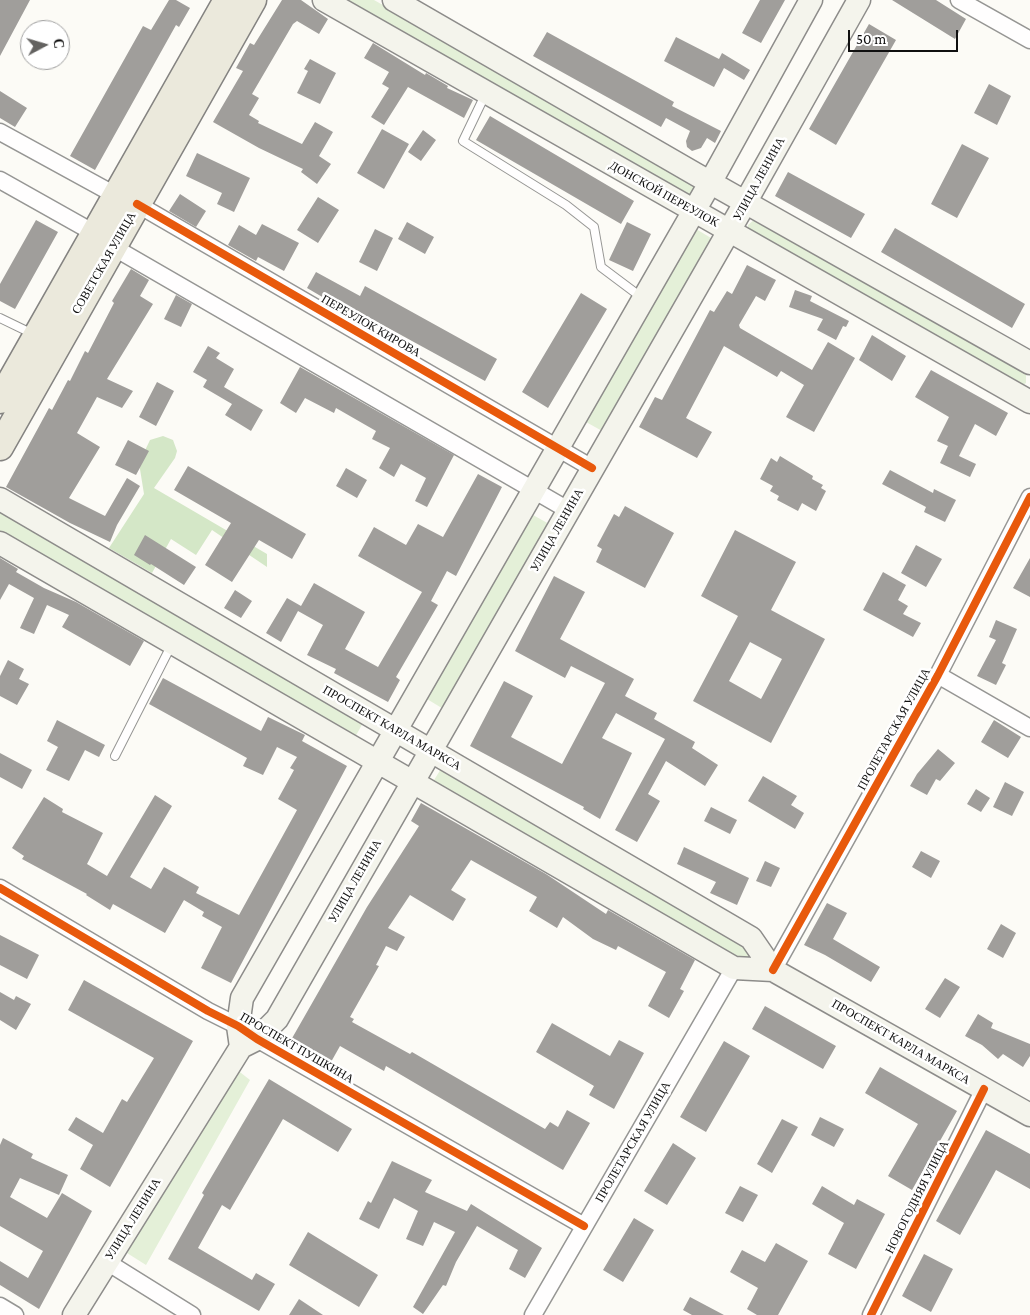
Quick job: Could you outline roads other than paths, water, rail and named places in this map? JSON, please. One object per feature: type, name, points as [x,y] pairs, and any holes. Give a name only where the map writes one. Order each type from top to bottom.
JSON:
[{"type":"main road","name":"СОВЕТСКАЯ УЛИЦА","points":[[0,447],[227,0]]},
{"type":"main road","name":"СОВЕТСКАЯ УЛИЦА","points":[[127,200],[253,0]]},
{"type":"main road","name":"ДОНСКОЙ ПЕРЕУЛОК","points":[[324,0],[486,94],[1030,402]]},
{"type":"main road","points":[[394,0],[745,203],[1030,363]]},
{"type":"main road","name":"УЛИЦА ЛЕНИНА","points":[[245,1037],[242,998],[694,212],[811,0]]},
{"type":"main road","name":"УЛИЦА ЛЕНИНА","points":[[74,1315],[245,1037],[277,1019],[412,780],[745,203],[859,0]]},
{"type":"main road","name":"СОВЕТСКАЯ УЛИЦА","points":[[0,400],[37,336],[104,241]]},
{"type":"main road","name":"ПРОСПЕКТ КАРЛА МАРКСА","points":[[0,499],[751,938],[773,970],[1030,1115]]},
{"type":"main road","name":"ПРОСПЕКТ КАРЛА МАРКСА","points":[[0,543],[378,760],[734,968],[773,970]]},
{"type":"street","points":[[959,0],[1030,40]]},
{"type":"street","name":"ПЕРЕУЛОК КИРОВА","points":[[0,132],[127,200],[559,447],[592,468]]},
{"type":"street","points":[[0,180],[568,510]]},
{"type":"street","name":"ПРОЛЕТАРСКАЯ УЛИЦА","points":[[773,970],[938,675],[1030,497]]},
{"type":"street","points":[[938,675],[1030,728]]},
{"type":"street","name":"ПРОСПЕКТ ПУШКИНА","points":[[0,888],[208,1011],[245,1037],[584,1226]]},
{"type":"street","name":"ПРОЛЕТАРСКАЯ УЛИЦА","points":[[533,1315],[734,968]]},
{"type":"street","name":"НОВОГОДНЯЯ УЛИЦА","points":[[871,1315],[984,1089]]},
{"type":"street","points":[[107,1262],[192,1315]]},
{"type":"street","points":[[0,1306],[15,1315]]},
{"type":"lane","points":[[486,94],[463,142],[566,205],[594,227],[601,267],[644,299]]},
{"type":"lane","points":[[0,318],[37,336]]},
{"type":"lane","points":[[115,756],[173,642]]}]
